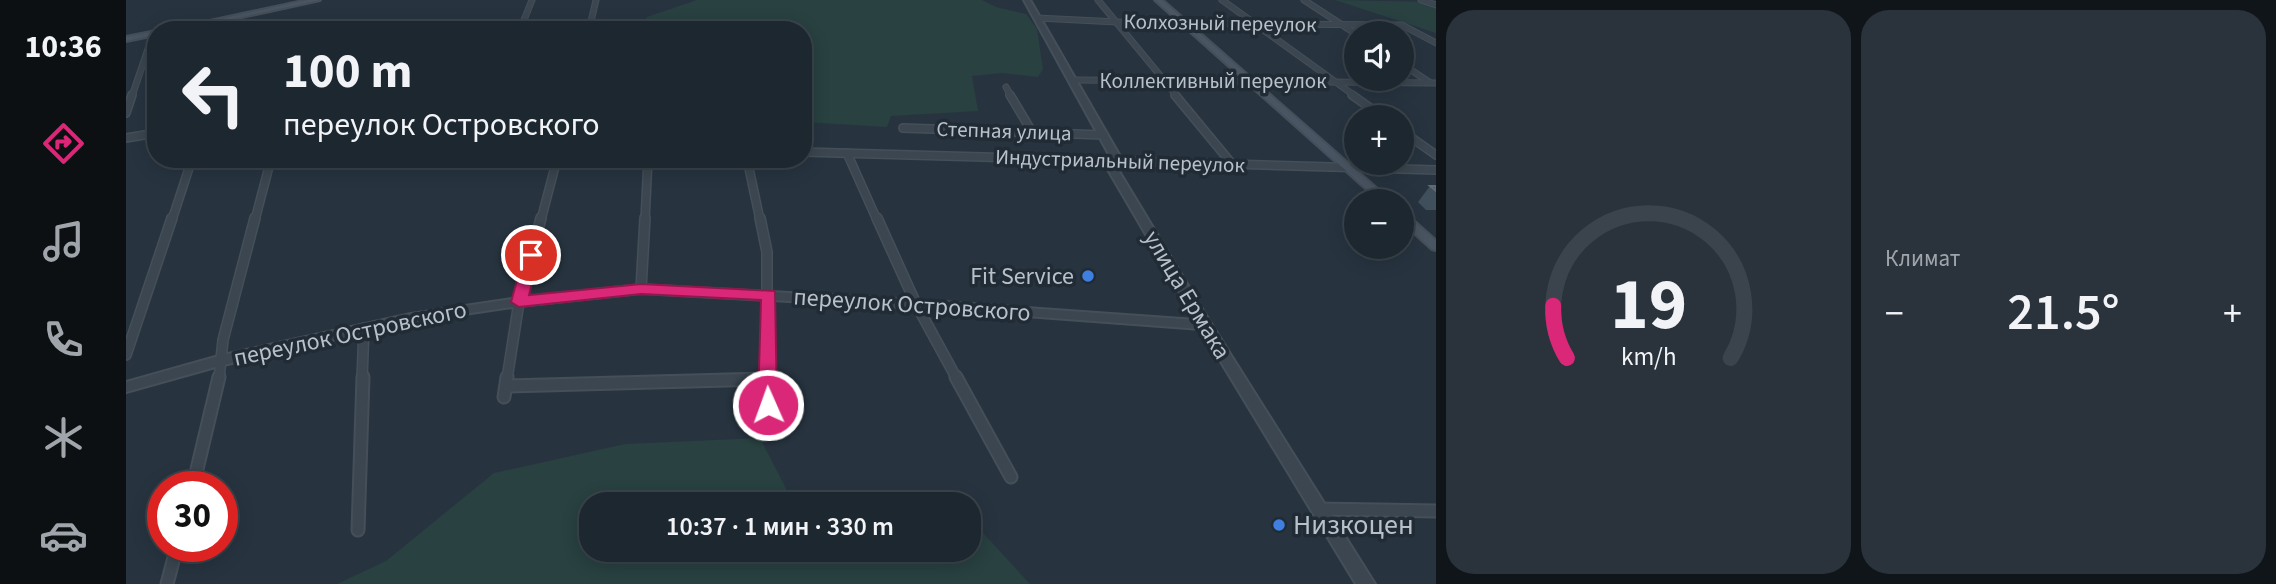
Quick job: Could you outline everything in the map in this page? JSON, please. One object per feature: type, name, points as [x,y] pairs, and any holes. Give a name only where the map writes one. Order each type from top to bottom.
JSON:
[{"type":"main road","points":[[216,21],[317,0]]},
{"type":"main road","points":[[1158,0],[1344,163]]},
{"type":"main road","points":[[126,39],[147,35]]},
{"type":"main road","points":[[1358,175],[1373,189]]},
{"type":"main road","points":[[1414,227],[1436,247]]},
{"type":"street","points":[[524,21],[532,0]]},
{"type":"street","points":[[591,21],[596,0]]},
{"type":"street","name":"улица Ермака","points":[[1027,0],[1116,158],[1112,168],[1205,325],[1366,584]]},
{"type":"street","points":[[1098,0],[1232,164]]},
{"type":"street","points":[[1222,0],[1366,105]]},
{"type":"street","points":[[1304,0],[1344,27]]},
{"type":"street","points":[[1421,0],[1436,5]]},
{"type":"street","name":"Колхозный переулок","points":[[1037,18],[1116,22],[1402,25],[1436,43]]},
{"type":"street","points":[[126,113],[147,52]]},
{"type":"street","points":[[1414,72],[1434,84]]},
{"type":"street","name":"Коллективный переулок","points":[[1074,80],[1434,84]]},
{"type":"street","points":[[1006,87],[1031,130]]},
{"type":"street","name":"Степная улица","points":[[903,128],[1031,130],[1104,135]]},
{"type":"street","points":[[126,138],[147,134]]},
{"type":"street","points":[[1414,139],[1436,155]]},
{"type":"street","name":"Индустриальный переулок","points":[[812,152],[1344,168]]},
{"type":"street","points":[[847,153],[916,304],[1011,477]]},
{"type":"street","points":[[126,355],[189,168]]},
{"type":"street","points":[[197,471],[219,379],[219,361],[269,168]]},
{"type":"street","points":[[555,168],[519,302],[505,391],[766,379]]},
{"type":"street","points":[[641,289],[648,168]]},
{"type":"street","points":[[749,168],[767,252],[768,405]]},
{"type":"street","name":"Индустриальный переулок","points":[[1414,169],[1436,170]]},
{"type":"street","name":"переулок Островского","points":[[126,387],[219,361],[364,328],[519,302],[641,289],[916,304],[1205,325]]},
{"type":"street","points":[[358,530],[364,328]]},
{"type":"street","points":[[1318,509],[1436,511]]},
{"type":"street","points":[[167,584],[173,562]]},
{"type":"green space","points":[[697,0],[982,0],[996,7],[1026,14],[1037,29],[1043,69],[1038,77],[1002,73],[972,76],[978,111],[891,116],[887,127],[812,123],[812,21],[644,21],[647,17]]},
{"type":"green space","points":[[1335,0],[1436,2],[1436,33],[1414,26],[1414,21],[1399,21]]},
{"type":"green space","points":[[760,438],[788,492],[579,492],[579,562],[981,562],[981,533],[1030,584],[337,584],[386,561],[494,473],[625,444]]},
{"type":"place","name":"Fit Service","points":[[1088,276]]},
{"type":"place","name":"Низкоцен","points":[[1279,525]]},
{"type":"route","points":[[531,255],[519,302],[641,289],[769,295],[766,379],[768,405]]}]
